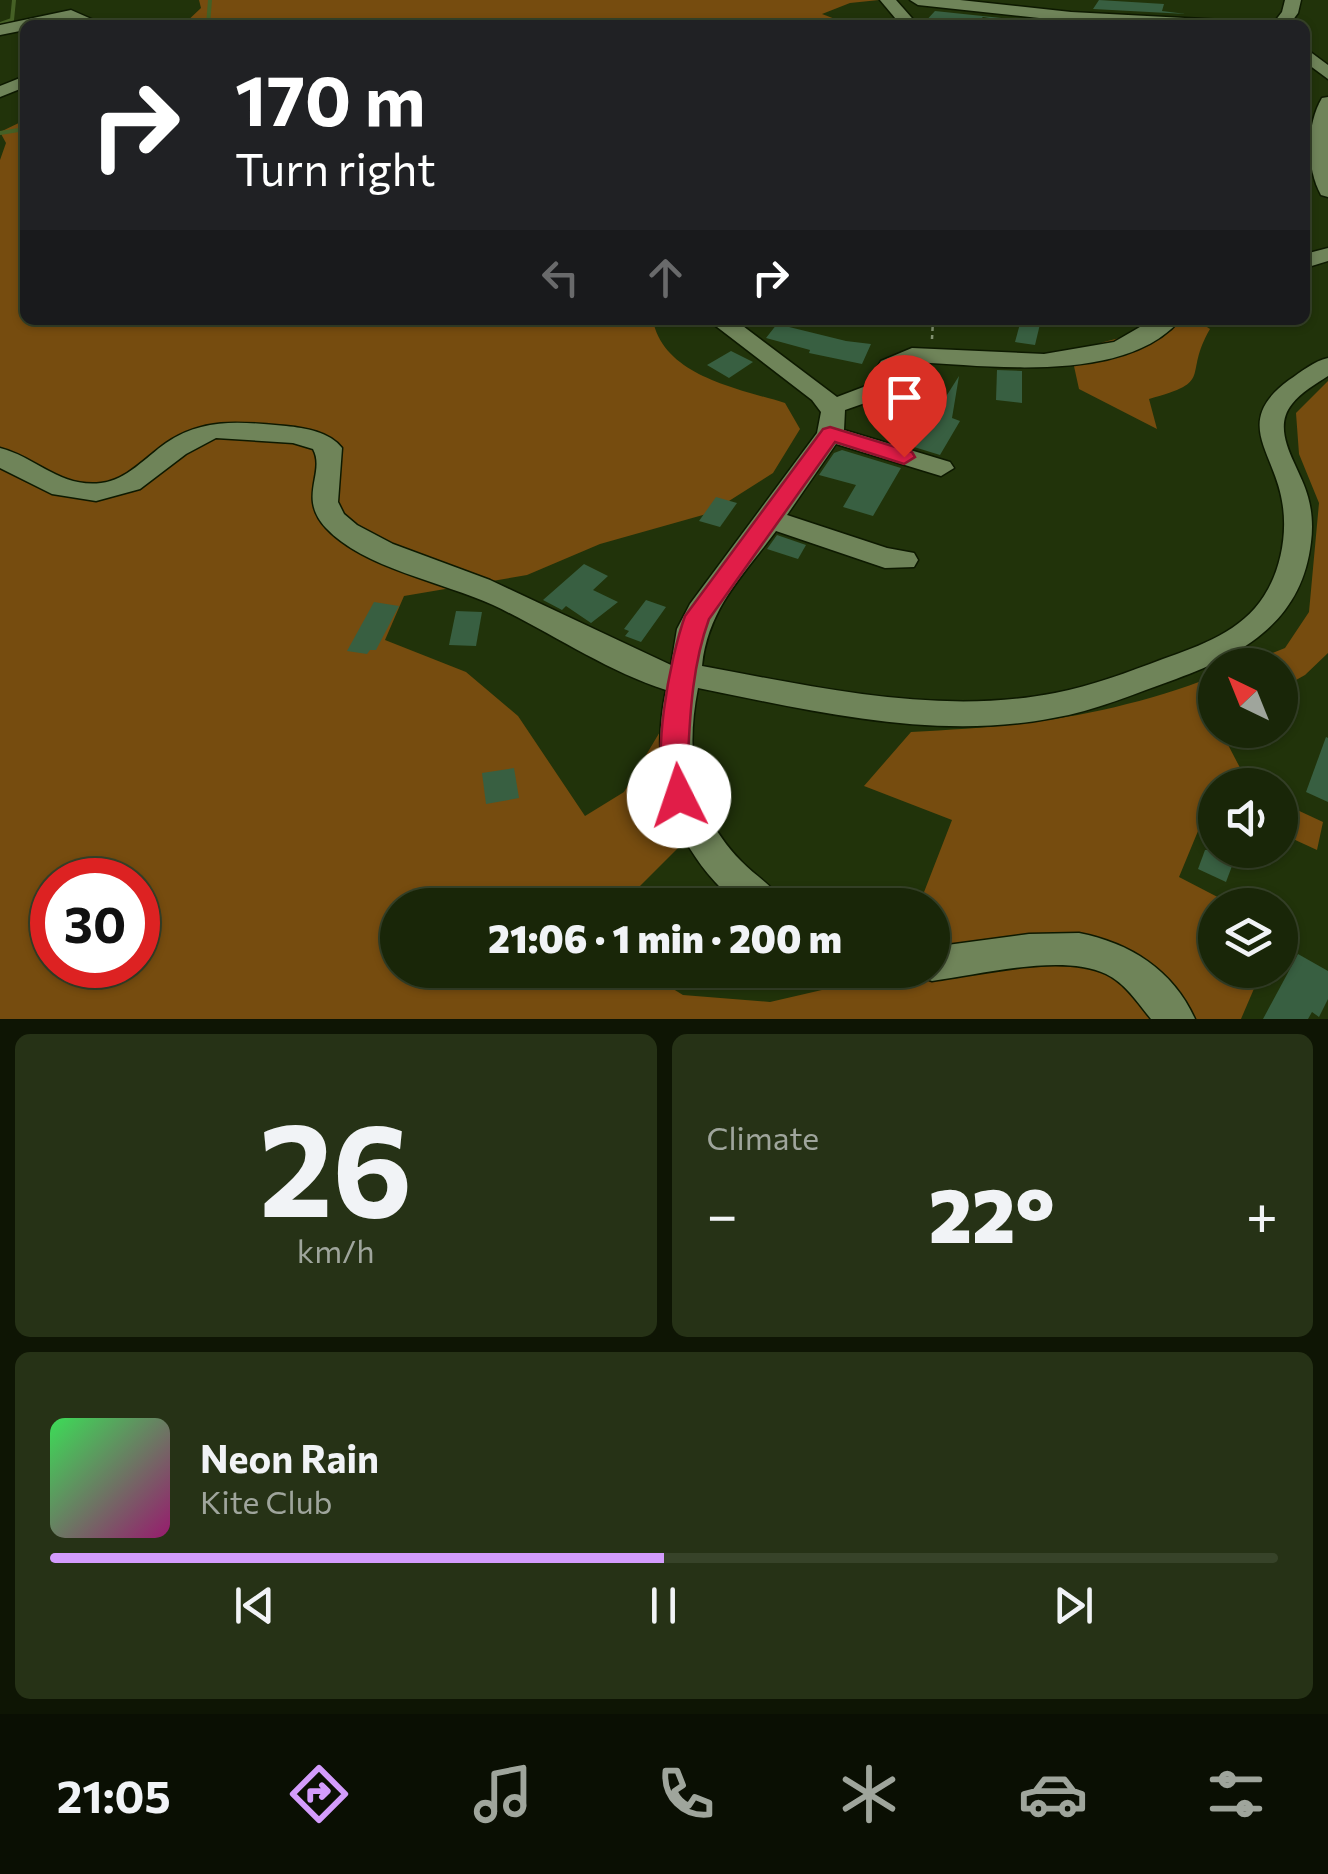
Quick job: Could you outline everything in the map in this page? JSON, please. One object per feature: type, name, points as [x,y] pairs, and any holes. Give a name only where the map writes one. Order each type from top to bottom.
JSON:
[{"type":"street","points":[[888,0],[906,20]]},
{"type":"street","points":[[918,0],[1059,20]]},
{"type":"street","points":[[51,20],[87,13]]},
{"type":"street","points":[[1328,102],[1322,112],[1321,168],[1328,191]]},
{"type":"street","points":[[727,325],[833,405],[836,420],[830,434],[698,616],[684,652],[686,674],[679,693],[674,764],[679,796],[712,859],[745,888]]},
{"type":"street","points":[[833,405],[876,391],[890,366],[899,359],[928,354],[1044,362],[1121,348],[1160,325]]},
{"type":"street","points":[[0,456],[41,482],[86,492],[110,490],[130,482],[179,446],[208,432],[300,435],[329,448],[331,460],[323,478],[322,499],[333,519],[358,539],[479,586],[666,678],[686,674],[881,707],[995,713],[1054,706],[1224,649],[1256,630],[1272,608],[1295,554],[1295,496],[1269,433],[1274,412],[1282,400],[1328,365]]},
{"type":"street","points":[[830,434],[941,468]]},
{"type":"street","points":[[770,519],[886,558],[904,560]]},
{"type":"street","points":[[950,962],[1062,949],[1094,952],[1125,964],[1175,1019]]},
{"type":"path","points":[[928,354],[933,325]]},
{"type":"shaded area","points":[[199,0],[879,0],[850,3],[822,14],[838,20],[188,20],[201,8]]},
{"type":"shaded area","points":[[20,122],[20,325],[655,325],[672,355],[687,367],[726,385],[785,403],[800,429],[773,473],[710,513],[600,544],[527,575],[404,596],[385,640],[466,672],[518,716],[585,816],[624,792],[661,730],[665,793],[688,838],[638,888],[380,888],[380,988],[672,988],[683,995],[770,1002],[830,988],[950,988],[950,888],[926,888],[952,820],[864,786],[911,732],[1065,717],[1139,701],[1198,682],[1198,748],[1230,748],[1240,768],[1198,768],[1198,831],[1179,877],[1200,888],[1198,988],[1254,988],[1241,1019],[0,1019],[0,160],[6,143],[0,132]]},
{"type":"shaded area","points":[[1167,325],[1204,325],[1210,329],[1190,382],[1149,399],[1157,429],[1079,389],[1072,357],[1098,344]]},
{"type":"shaded area","points":[[1328,381],[1328,653],[1298,679],[1298,648],[1285,648],[1309,612],[1319,503],[1299,454],[1296,413]]},
{"type":"shaded area","points":[[1298,810],[1323,822],[1317,850],[1298,841]]},
{"type":"building","points":[[1099,0],[1164,4],[1162,11],[1186,14],[1093,9]]},
{"type":"building","points":[[935,11],[1020,20],[983,17],[927,20]]},
{"type":"building","points":[[776,325],[781,325],[871,344],[862,364],[809,353],[810,350],[766,338]]},
{"type":"building","points":[[1020,325],[1040,325],[1035,345],[1015,342]]},
{"type":"building","points":[[731,351],[753,362],[729,378],[707,365]]},
{"type":"building","points":[[926,366],[919,391],[895,387],[903,374]]},
{"type":"building","points":[[997,370],[1022,371],[1022,403],[996,400]]},
{"type":"building","points":[[959,376],[952,418],[960,421],[940,455],[914,447]]},
{"type":"building","points":[[842,450],[901,468],[873,516],[843,507],[856,485],[819,475],[834,453]]},
{"type":"building","points":[[716,497],[737,503],[720,527],[699,521]]},
{"type":"building","points":[[777,535],[806,545],[798,559],[767,549]]},
{"type":"building","points":[[584,564],[608,576],[593,590],[618,602],[591,623],[566,606],[562,610],[543,600]]},
{"type":"building","points":[[646,600],[666,607],[641,642],[625,636],[629,631],[624,629]]},
{"type":"building","points":[[374,602],[399,606],[376,650],[367,654],[347,651]]},
{"type":"building","points":[[456,611],[482,612],[476,646],[449,645]]},
{"type":"building","points":[[1328,738],[1328,802],[1306,792]]},
{"type":"building","points":[[514,768],[519,798],[486,804],[482,773]]},
{"type":"building","points":[[1198,868],[1231,868],[1226,882]]},
{"type":"building","points":[[1298,954],[1328,971],[1328,999],[1319,1017],[1312,1012],[1308,1019],[1263,1019],[1280,988],[1298,988]]},
{"type":"waterway","points":[[0,24],[12,20],[14,0]]},
{"type":"waterway","points":[[208,20],[210,0]]},
{"type":"waterway","points":[[0,133],[20,130]]},
{"type":"route","points":[[679,796],[674,764],[679,693],[686,674],[684,652],[698,616],[830,434],[904,457]]}]
